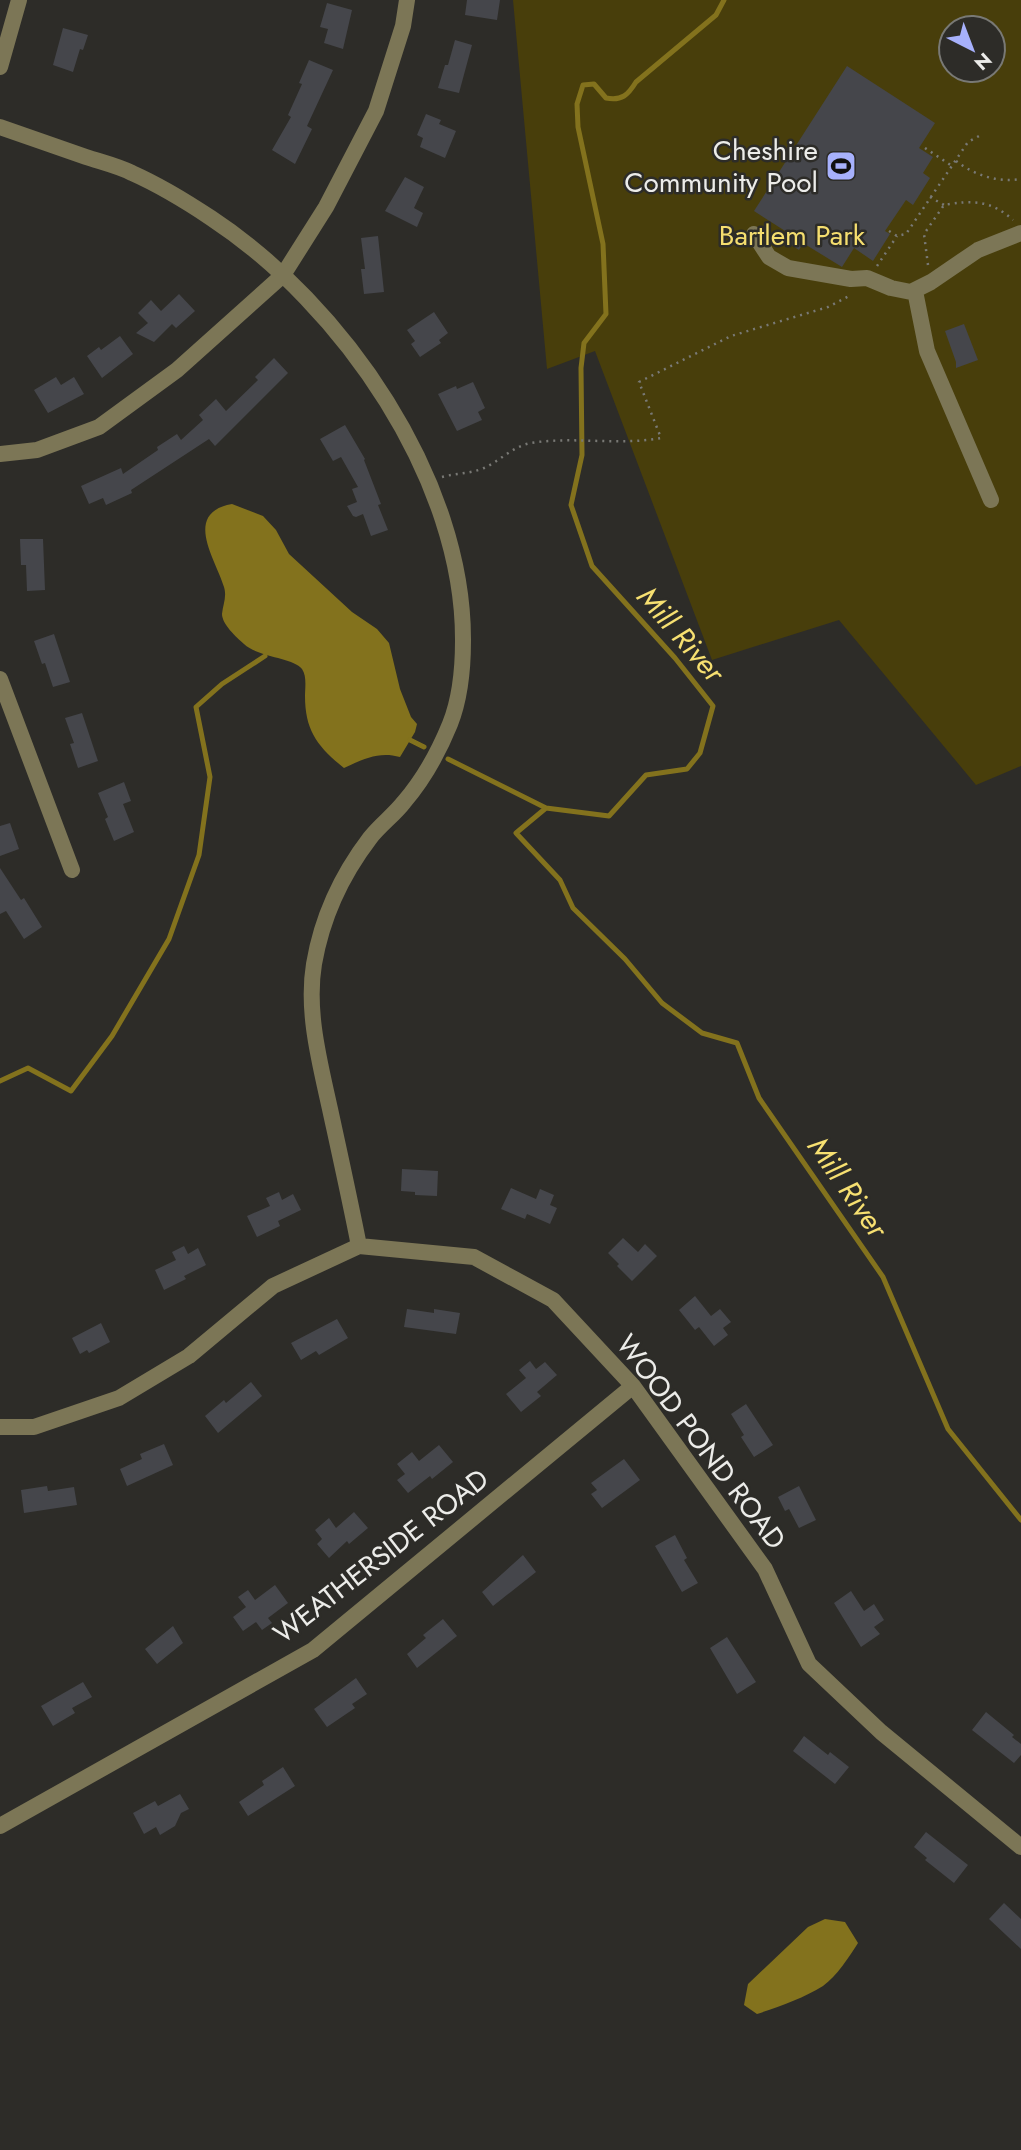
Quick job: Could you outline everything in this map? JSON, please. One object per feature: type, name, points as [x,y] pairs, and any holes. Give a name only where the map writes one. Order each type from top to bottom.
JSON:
[{"type":"street","points":[[0,67],[19,0]]},
{"type":"street","points":[[0,454],[37,450],[99,427],[177,370],[283,275],[326,207],[376,111],[403,26],[407,0]]},
{"type":"street","points":[[0,127],[132,173],[212,219],[283,275],[343,339],[399,422],[428,482],[453,556],[463,610],[463,667],[451,722],[429,767],[404,802],[372,834],[346,872],[325,915],[314,966],[313,1012],[320,1060],[359,1246]]},
{"type":"street","points":[[754,234],[769,257],[788,268],[851,279],[867,278],[891,288],[915,291],[978,250],[1020,229]]},
{"type":"street","points":[[915,291],[928,351],[990,500]]},
{"type":"street","points":[[0,680],[72,870]]},
{"type":"street","name":"WOOD POND ROAD","points":[[0,1427],[34,1427],[119,1398],[189,1356],[273,1286],[359,1246],[474,1256],[554,1300],[633,1386],[765,1569],[809,1664],[881,1732],[1021,1847]]},
{"type":"street","name":"WEATHERSIDE ROAD","points":[[0,1826],[313,1650],[633,1386]]},
{"type":"path","points":[[428,482],[443,476],[478,470],[506,453],[530,443],[640,442],[661,438],[639,382],[731,336],[828,307],[853,294],[897,236],[906,234],[968,142],[979,136]]},
{"type":"path","points":[[925,148],[952,166]]},
{"type":"path","points":[[956,161],[972,174],[1021,179]]},
{"type":"path","points":[[930,197],[944,205],[969,200],[1000,208],[1020,229]]},
{"type":"path","points":[[931,282],[924,234],[944,205]]},
{"type":"path","points":[[889,231],[897,236]]},
{"type":"green space","name":"Bartlem Park","points":[[513,0],[1021,0],[1021,766],[976,785],[839,620],[712,660],[595,351],[547,369]]},
{"type":"shaded area","points":[[232,504],[263,516],[276,530],[289,554],[352,612],[377,629],[389,643],[400,689],[411,717],[417,724],[400,757],[378,755],[344,768],[320,745],[310,729],[302,669],[291,662],[250,649],[227,626],[222,614],[225,591],[206,539],[205,527],[209,517],[217,509]]},
{"type":"shaded area","points":[[825,1919],[845,1922],[858,1943],[833,1977],[808,1994],[757,2014],[744,2005],[748,1984],[808,1927]]},
{"type":"building","points":[[467,0],[500,0],[497,20],[465,15]]},
{"type":"building","points":[[327,3],[352,10],[343,49],[324,43],[328,29],[320,27]]},
{"type":"building","points":[[63,28],[88,35],[83,50],[80,49],[73,72],[53,65]]},
{"type":"building","points":[[455,40],[472,45],[459,93],[438,88]]},
{"type":"building","points":[[309,60],[333,70],[307,126],[312,129],[295,164],[272,150],[291,117],[288,115]]},
{"type":"building","points":[[847,66],[935,123],[919,148],[933,157],[923,173],[930,178],[913,205],[906,200],[885,231],[890,234],[873,261],[854,248],[842,267],[803,243],[799,250],[788,243],[793,236],[754,211]]},
{"type":"building","points":[[426,114],[441,120],[439,124],[456,131],[445,158],[420,147],[423,138],[417,135]]},
{"type":"building","points":[[405,177],[424,187],[414,208],[423,213],[417,227],[385,211]]},
{"type":"building","points":[[378,236],[384,292],[364,294],[361,269],[365,269],[361,238]]},
{"type":"building","points":[[179,294],[195,311],[176,328],[172,324],[154,342],[136,333],[148,323],[138,313],[151,300],[161,311]]},
{"type":"building","points":[[434,312],[448,333],[439,340],[441,343],[420,357],[411,344],[415,341],[407,330]]},
{"type":"building","points":[[964,324],[978,360],[956,368],[945,331]]},
{"type":"building","points":[[120,336],[133,354],[102,378],[87,356],[99,347],[101,350]]},
{"type":"building","points":[[274,358],[288,373],[215,446],[209,439],[131,490],[132,493],[106,505],[103,498],[89,504],[81,486],[121,468],[123,474],[177,434],[181,440],[203,420],[199,415],[216,399],[226,411],[258,380],[255,377]]},
{"type":"building","points":[[56,377],[61,385],[74,377],[84,394],[48,413],[34,390]]},
{"type":"building","points":[[473,382],[485,408],[478,412],[482,420],[457,431],[438,394]]},
{"type":"building","points":[[345,425],[365,459],[388,530],[371,536],[363,514],[353,516],[347,506],[357,502],[352,489],[358,487],[341,457],[333,461],[320,439]]},
{"type":"building","points":[[20,539],[43,539],[45,590],[27,591],[26,565],[21,565]]},
{"type":"building","points":[[54,634],[70,682],[53,687],[34,641]]},
{"type":"building","points":[[82,713],[98,761],[78,768],[70,744],[74,743],[65,718]]},
{"type":"building","points":[[124,782],[131,801],[123,804],[134,832],[114,841],[98,793]]},
{"type":"building","points":[[10,823],[19,849],[0,856],[0,826]]},
{"type":"building","points":[[0,868],[21,900],[24,898],[42,927],[24,939],[6,911],[0,914]]},
{"type":"building","points":[[402,1169],[438,1171],[437,1196],[401,1191]]},
{"type":"building","points":[[511,1188],[536,1199],[540,1189],[554,1195],[550,1205],[557,1208],[550,1224],[527,1214],[525,1219],[501,1209]]},
{"type":"building","points":[[279,1192],[282,1200],[293,1194],[301,1210],[278,1221],[280,1226],[257,1237],[247,1216],[270,1206],[266,1198]]},
{"type":"building","points":[[623,1238],[638,1252],[645,1244],[657,1256],[632,1281],[608,1253]]},
{"type":"building","points":[[184,1246],[188,1254],[198,1248],[206,1265],[164,1290],[155,1270],[176,1260],[172,1252]]},
{"type":"building","points":[[695,1296],[711,1316],[720,1309],[731,1322],[723,1328],[728,1335],[714,1346],[699,1327],[695,1330],[679,1310]]},
{"type":"building","points":[[407,1309],[460,1313],[456,1334],[404,1327]]},
{"type":"building","points":[[337,1319],[348,1338],[319,1355],[316,1351],[301,1360],[291,1343]]},
{"type":"building","points":[[101,1323],[110,1342],[89,1353],[87,1350],[80,1354],[72,1338]]},
{"type":"building","points":[[530,1361],[536,1369],[545,1362],[557,1375],[537,1392],[541,1396],[521,1412],[506,1394],[526,1378],[519,1370]]},
{"type":"building","points":[[251,1382],[262,1396],[218,1433],[205,1416]]},
{"type":"building","points":[[746,1404],[773,1445],[754,1457],[731,1414]]},
{"type":"building","points":[[164,1444],[173,1465],[127,1486],[120,1469],[142,1459],[140,1454]]},
{"type":"building","points":[[439,1445],[453,1462],[408,1493],[397,1480],[405,1474],[397,1464],[412,1452],[419,1461]]},
{"type":"building","points":[[624,1459],[640,1480],[602,1508],[591,1494],[597,1490],[591,1483]]},
{"type":"building","points":[[47,1486],[48,1491],[74,1487],[77,1505],[24,1513],[21,1490]]},
{"type":"building","points":[[799,1486],[816,1520],[799,1528],[789,1509],[785,1511],[778,1497]]},
{"type":"building","points":[[354,1512],[368,1528],[349,1544],[347,1541],[329,1558],[317,1544],[322,1539],[315,1530],[329,1518],[336,1528]]},
{"type":"building","points":[[675,1535],[687,1558],[684,1560],[698,1583],[682,1592],[655,1546]]},
{"type":"building","points":[[523,1555],[536,1572],[493,1606],[482,1592]]},
{"type":"building","points":[[275,1585],[288,1603],[268,1618],[272,1623],[262,1630],[256,1622],[243,1631],[233,1617],[246,1607],[238,1597],[248,1590],[255,1600]]},
{"type":"building","points":[[851,1591],[864,1611],[874,1604],[884,1620],[874,1627],[880,1634],[861,1647],[834,1603]]},
{"type":"building","points":[[443,1619],[457,1636],[417,1668],[407,1654],[426,1638],[423,1635]]},
{"type":"building","points":[[173,1626],[183,1643],[157,1664],[145,1649]]},
{"type":"building","points":[[727,1637],[756,1682],[737,1694],[710,1648]]},
{"type":"building","points":[[356,1678],[367,1694],[352,1704],[355,1708],[327,1727],[314,1709]]},
{"type":"building","points":[[83,1682],[92,1697],[72,1708],[75,1713],[53,1726],[41,1706]]},
{"type":"building","points":[[986,1712],[1021,1744],[1021,1755],[1014,1763],[972,1730]]},
{"type":"building","points":[[804,1736],[849,1767],[835,1784],[793,1751]]},
{"type":"building","points":[[283,1767],[295,1786],[248,1816],[239,1802],[264,1785],[262,1781]]},
{"type":"building","points":[[180,1794],[189,1809],[181,1813],[175,1826],[160,1835],[156,1827],[144,1834],[133,1813],[155,1801],[158,1806]]},
{"type":"building","points":[[926,1832],[968,1865],[954,1883],[925,1860],[927,1858],[914,1847]]},
{"type":"building","points":[[1004,1903],[1021,1919],[1021,1949],[989,1919]]},
{"type":"waterway","name":"Mill River","points":[[724,0],[716,15],[636,82],[624,96],[606,98],[594,84],[583,85],[577,104],[578,127],[603,244],[606,314],[584,343],[581,368],[582,455],[571,505],[592,566],[675,658],[713,706],[700,753],[687,769],[646,775],[609,816],[546,808],[516,833],[560,880],[573,908],[625,959],[662,1003],[702,1033],[737,1043],[759,1098],[883,1277],[948,1429],[1021,1520]]},
{"type":"waterway","points":[[0,1081],[28,1068],[71,1091],[112,1036],[169,939],[199,855],[210,777],[196,707],[222,684],[265,656]]},
{"type":"waterway","points":[[410,740],[424,747]]},
{"type":"waterway","points":[[448,759],[546,808]]},
{"type":"place","name":"Cheshire Community Pool","points":[[841,166]]}]
